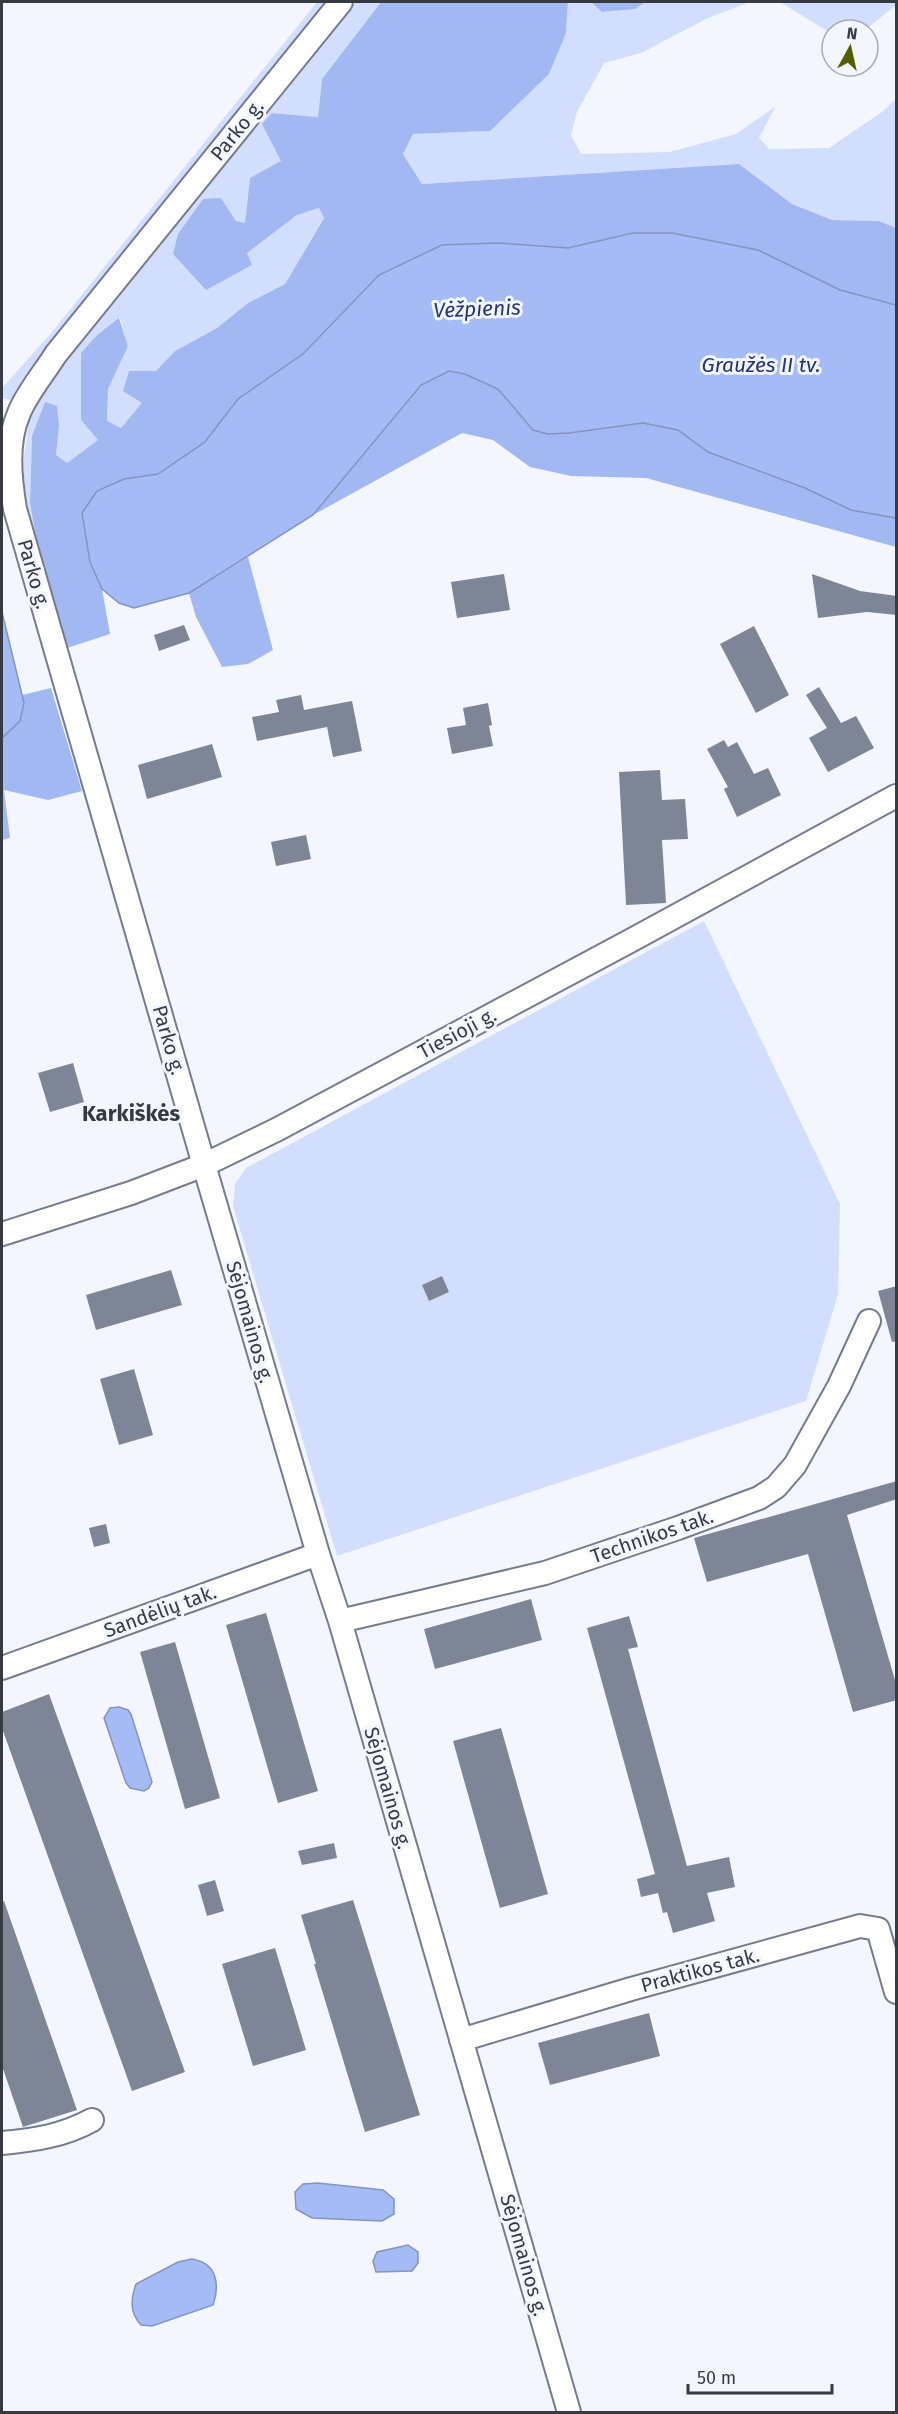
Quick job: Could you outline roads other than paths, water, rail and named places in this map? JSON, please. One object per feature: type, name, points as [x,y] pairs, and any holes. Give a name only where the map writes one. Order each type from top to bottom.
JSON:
[{"type":"street","name":"Parko g.","points":[[204,1165],[15,509],[11,483],[12,437],[19,412],[56,354],[341,2]]},
{"type":"street","name":"Tiesioji g.","points":[[2,1234],[131,1193],[204,1165],[278,1129],[897,796]]},
{"type":"street","name":"Sėjomainos g.","points":[[204,1165],[318,1554],[340,1621],[569,2412]]},
{"type":"street","name":"Technikos tak.","points":[[340,1621],[545,1573],[759,1498],[776,1487],[795,1465],[839,1386],[869,1321]]},
{"type":"street","name":"Sandėlių tak.","points":[[2,1668],[318,1554]]},
{"type":"street","name":"Praktikos tak.","points":[[461,2040],[631,1989],[860,1926],[878,1929],[897,1992]]},
{"type":"street","points":[[2,2143],[29,2141],[71,2131],[92,2120]]},
{"type":"water","name":"Graužės II tv.","points":[[633,233],[672,233],[758,250],[840,290],[896,305],[896,518],[851,510],[805,488],[708,452],[678,430],[643,423],[569,433],[548,434],[533,430],[498,389],[465,374],[449,371],[421,385],[313,515],[189,593],[134,608],[119,603],[102,589],[90,562],[82,513],[97,491],[124,479],[158,474],[205,442],[238,399],[303,354],[379,275],[442,245],[498,243],[568,248]]},
{"type":"water","points":[[2,612],[24,703],[20,721],[2,738]]},
{"type":"water","points":[[119,1707],[128,1710],[131,1714],[152,1782],[144,1791],[130,1788],[126,1783],[104,1718],[110,1708]]},
{"type":"water","points":[[318,2183],[383,2190],[394,2199],[394,2214],[382,2221],[312,2218],[296,2209],[295,2192],[303,2184]]},
{"type":"water","points":[[408,2245],[418,2252],[418,2263],[412,2271],[376,2272],[373,2261],[377,2252]]},
{"type":"water","points":[[192,2259],[207,2265],[214,2276],[216,2290],[213,2305],[152,2326],[141,2325],[134,2315],[132,2305],[136,2284],[178,2262]]},
{"type":"district","name":"Karkiškės","points":[[131,1113]]},
{"type":"water label","name":"Vėžpienis","points":[[477,309]]}]
